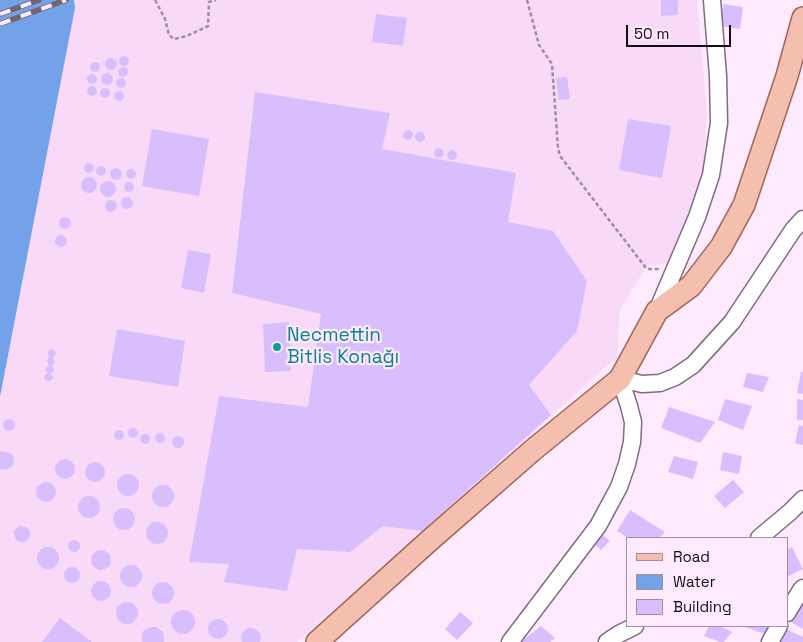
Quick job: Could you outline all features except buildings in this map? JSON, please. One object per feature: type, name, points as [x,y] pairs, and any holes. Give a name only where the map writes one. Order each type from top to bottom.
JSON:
[{"type":"main road","points":[[317,642],[525,457],[620,379],[657,311],[691,286],[721,247],[744,205],[787,76],[803,18]]},
{"type":"street","points":[[657,311],[697,217],[711,175],[719,122],[718,76],[712,0]]},
{"type":"street","points":[[620,379],[642,384],[660,383],[675,377],[693,365],[732,322],[793,230],[803,219]]},
{"type":"street","points":[[510,642],[598,526],[618,487],[632,442],[633,422],[620,379]]},
{"type":"street","points":[[759,537],[803,499]]},
{"type":"street","points":[[788,611],[803,588]]},
{"type":"street","points":[[607,642],[633,627]]},
{"type":"street","points":[[770,642],[779,627]]},
{"type":"path","points":[[156,0],[165,20],[169,36],[174,39],[187,36],[208,26],[209,2],[216,0]]},
{"type":"path","points":[[527,0],[538,45],[552,64],[560,156],[646,268],[676,267]]},
{"type":"shaded area","points":[[74,0],[697,0],[707,114],[702,189],[671,263],[647,266],[620,309],[617,357],[297,642],[0,642],[0,397],[75,8]]},
{"type":"water","points":[[0,0],[74,0],[75,8],[0,397]]},
{"type":"railway","points":[[0,14],[39,0]]},
{"type":"railway","points":[[0,24],[66,0]]},
{"type":"place","name":"Necmettin Bitlis Konağı","points":[[277,347]]}]
